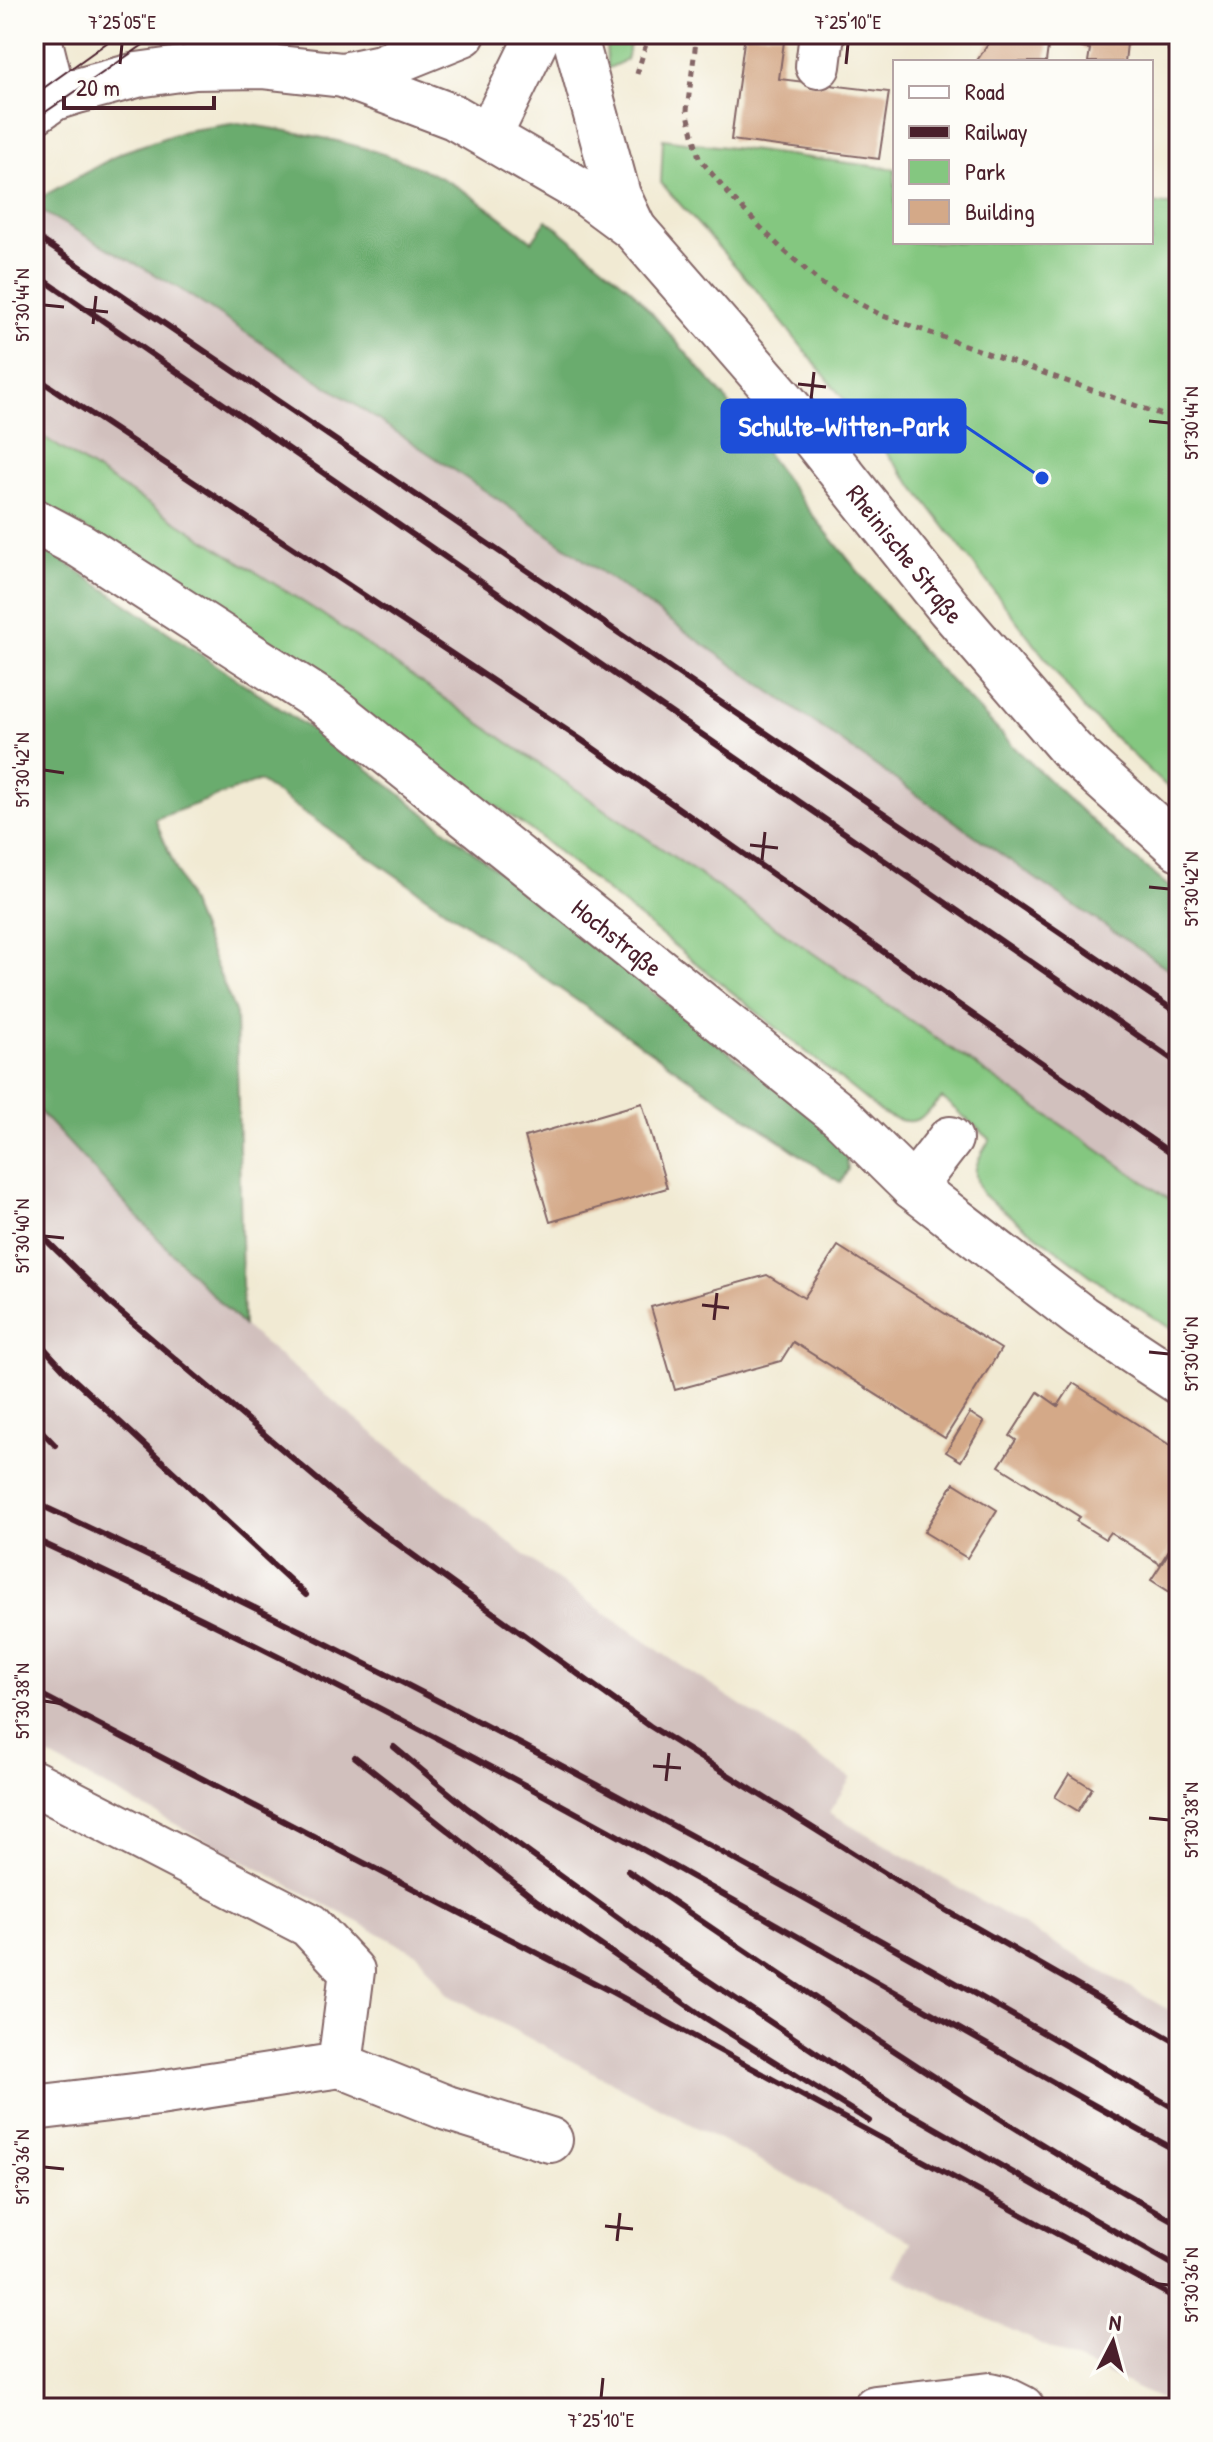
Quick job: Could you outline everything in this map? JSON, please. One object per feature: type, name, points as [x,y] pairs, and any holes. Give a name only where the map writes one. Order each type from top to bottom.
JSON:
[{"type":"street","points":[[38,34],[44,105],[137,75],[195,67],[261,66],[343,75],[381,67],[463,34]]},
{"type":"street","points":[[489,136],[539,34]]},
{"type":"street","points":[[574,34],[618,195],[634,229]]},
{"type":"street","name":"Rheinische Straße","points":[[343,75],[429,106],[489,136],[584,192],[634,229],[783,400],[949,608],[1061,739],[1179,848]]},
{"type":"street","name":"Hochstraße","points":[[34,521],[81,546],[329,706],[841,1116],[913,1187],[1081,1317],[1179,1382]]},
{"type":"street","points":[[913,1187],[950,1139]]},
{"type":"street","points":[[34,1783],[309,1925],[352,1971],[340,2065]]},
{"type":"street","points":[[34,2108],[159,2093],[340,2065],[447,2108],[550,2140]]},
{"type":"street","points":[[875,2408],[990,2395],[1022,2408]]},
{"type":"path","points":[[697,34],[687,110],[699,158],[780,247],[822,284],[883,316],[1179,421]]},
{"type":"shaded area","points":[[34,207],[177,287],[499,500],[1049,888],[1179,976],[1179,1206],[322,614],[34,431]]},
{"type":"shaded area","points":[[34,1106],[129,1205],[178,1262],[243,1325],[342,1408],[545,1571],[851,1778],[829,1812],[1179,2016],[1179,2408],[894,2275],[911,2242],[448,1995],[419,1955],[34,1748]]},
{"type":"green space","points":[[293,34],[424,34],[376,42]]},
{"type":"green space","points":[[606,34],[633,34],[626,60],[607,69]]},
{"type":"green space","points":[[238,123],[321,137],[400,160],[462,189],[532,241],[547,220],[631,289],[724,397],[811,513],[922,651],[1017,750],[1117,844],[1179,895],[1179,976],[1049,888],[499,500],[177,287],[34,207],[34,201],[123,152],[184,131]]},
{"type":"green space","points":[[663,139],[893,169],[893,244],[1153,244],[1153,203],[1179,206],[1179,798],[1084,709],[929,506],[753,286],[661,183]]},
{"type":"green space","points":[[34,431],[322,614],[1179,1206],[1179,1334],[1103,1285],[983,1195],[976,1179],[976,1166],[990,1139],[942,1098],[915,1120],[901,1121],[882,1113],[532,831],[239,626],[34,497]]},
{"type":"green space","points":[[34,541],[363,765],[845,1143],[848,1169],[841,1183],[259,781],[155,819],[236,1014],[243,1325],[34,1106]]},
{"type":"building","points":[[745,34],[785,34],[779,79],[889,92],[879,159],[731,140]]},
{"type":"building","points":[[995,34],[1041,34],[1048,47],[1046,60],[977,60]]},
{"type":"building","points":[[1083,34],[1128,34],[1125,60],[1088,60],[1090,49],[1082,48]]},
{"type":"building","points":[[1170,34],[1179,34],[1179,51],[1168,50]]},
{"type":"building","points":[[642,1103],[667,1188],[550,1222],[525,1137]]},
{"type":"building","points":[[838,1246],[1001,1349],[945,1438],[793,1342],[781,1361],[675,1390],[651,1307],[767,1275],[804,1298]]},
{"type":"building","points":[[1073,1383],[1179,1451],[1179,1534],[1160,1564],[1110,1532],[1105,1539],[1076,1521],[1080,1517],[999,1466],[1016,1440],[1010,1436],[1038,1392],[1058,1406]]},
{"type":"building","points":[[970,1413],[984,1422],[961,1461],[946,1452]]},
{"type":"building","points":[[954,1483],[997,1510],[967,1558],[924,1532]]},
{"type":"building","points":[[1179,1537],[1179,1578],[1170,1592],[1151,1580]]},
{"type":"building","points":[[1069,1774],[1092,1788],[1078,1811],[1055,1797]]},
{"type":"tram line","points":[[34,95],[119,34]]},
{"type":"tram line","points":[[34,120],[159,34]]},
{"type":"railway","points":[[34,235],[1179,1014]]},
{"type":"railway","points":[[34,273],[1179,1064]]},
{"type":"railway","points":[[34,376],[580,739],[1179,1159]]},
{"type":"railway","points":[[34,1228],[112,1305],[370,1524],[650,1726],[923,1897],[1179,2044]]},
{"type":"railway","points":[[34,1337],[67,1373],[306,1595]]},
{"type":"railway","points":[[34,1423],[55,1445]]},
{"type":"railway","points":[[34,1502],[326,1643],[613,1793],[1179,2111]]},
{"type":"railway","points":[[34,1539],[294,1664],[465,1753],[719,1892],[1179,2152]]},
{"type":"railway","points":[[34,1691],[612,1992],[1179,2300]]},
{"type":"railway","points":[[394,1747],[467,1808],[667,1953],[890,2102],[1179,2268]]},
{"type":"railway","points":[[355,1757],[537,1901],[707,2019],[869,2121]]},
{"type":"railway","points":[[628,1871],[968,2099],[1179,2224]]},
{"type":"place","name":"Schulte-Witten-Park","points":[[1042,478]]}]
